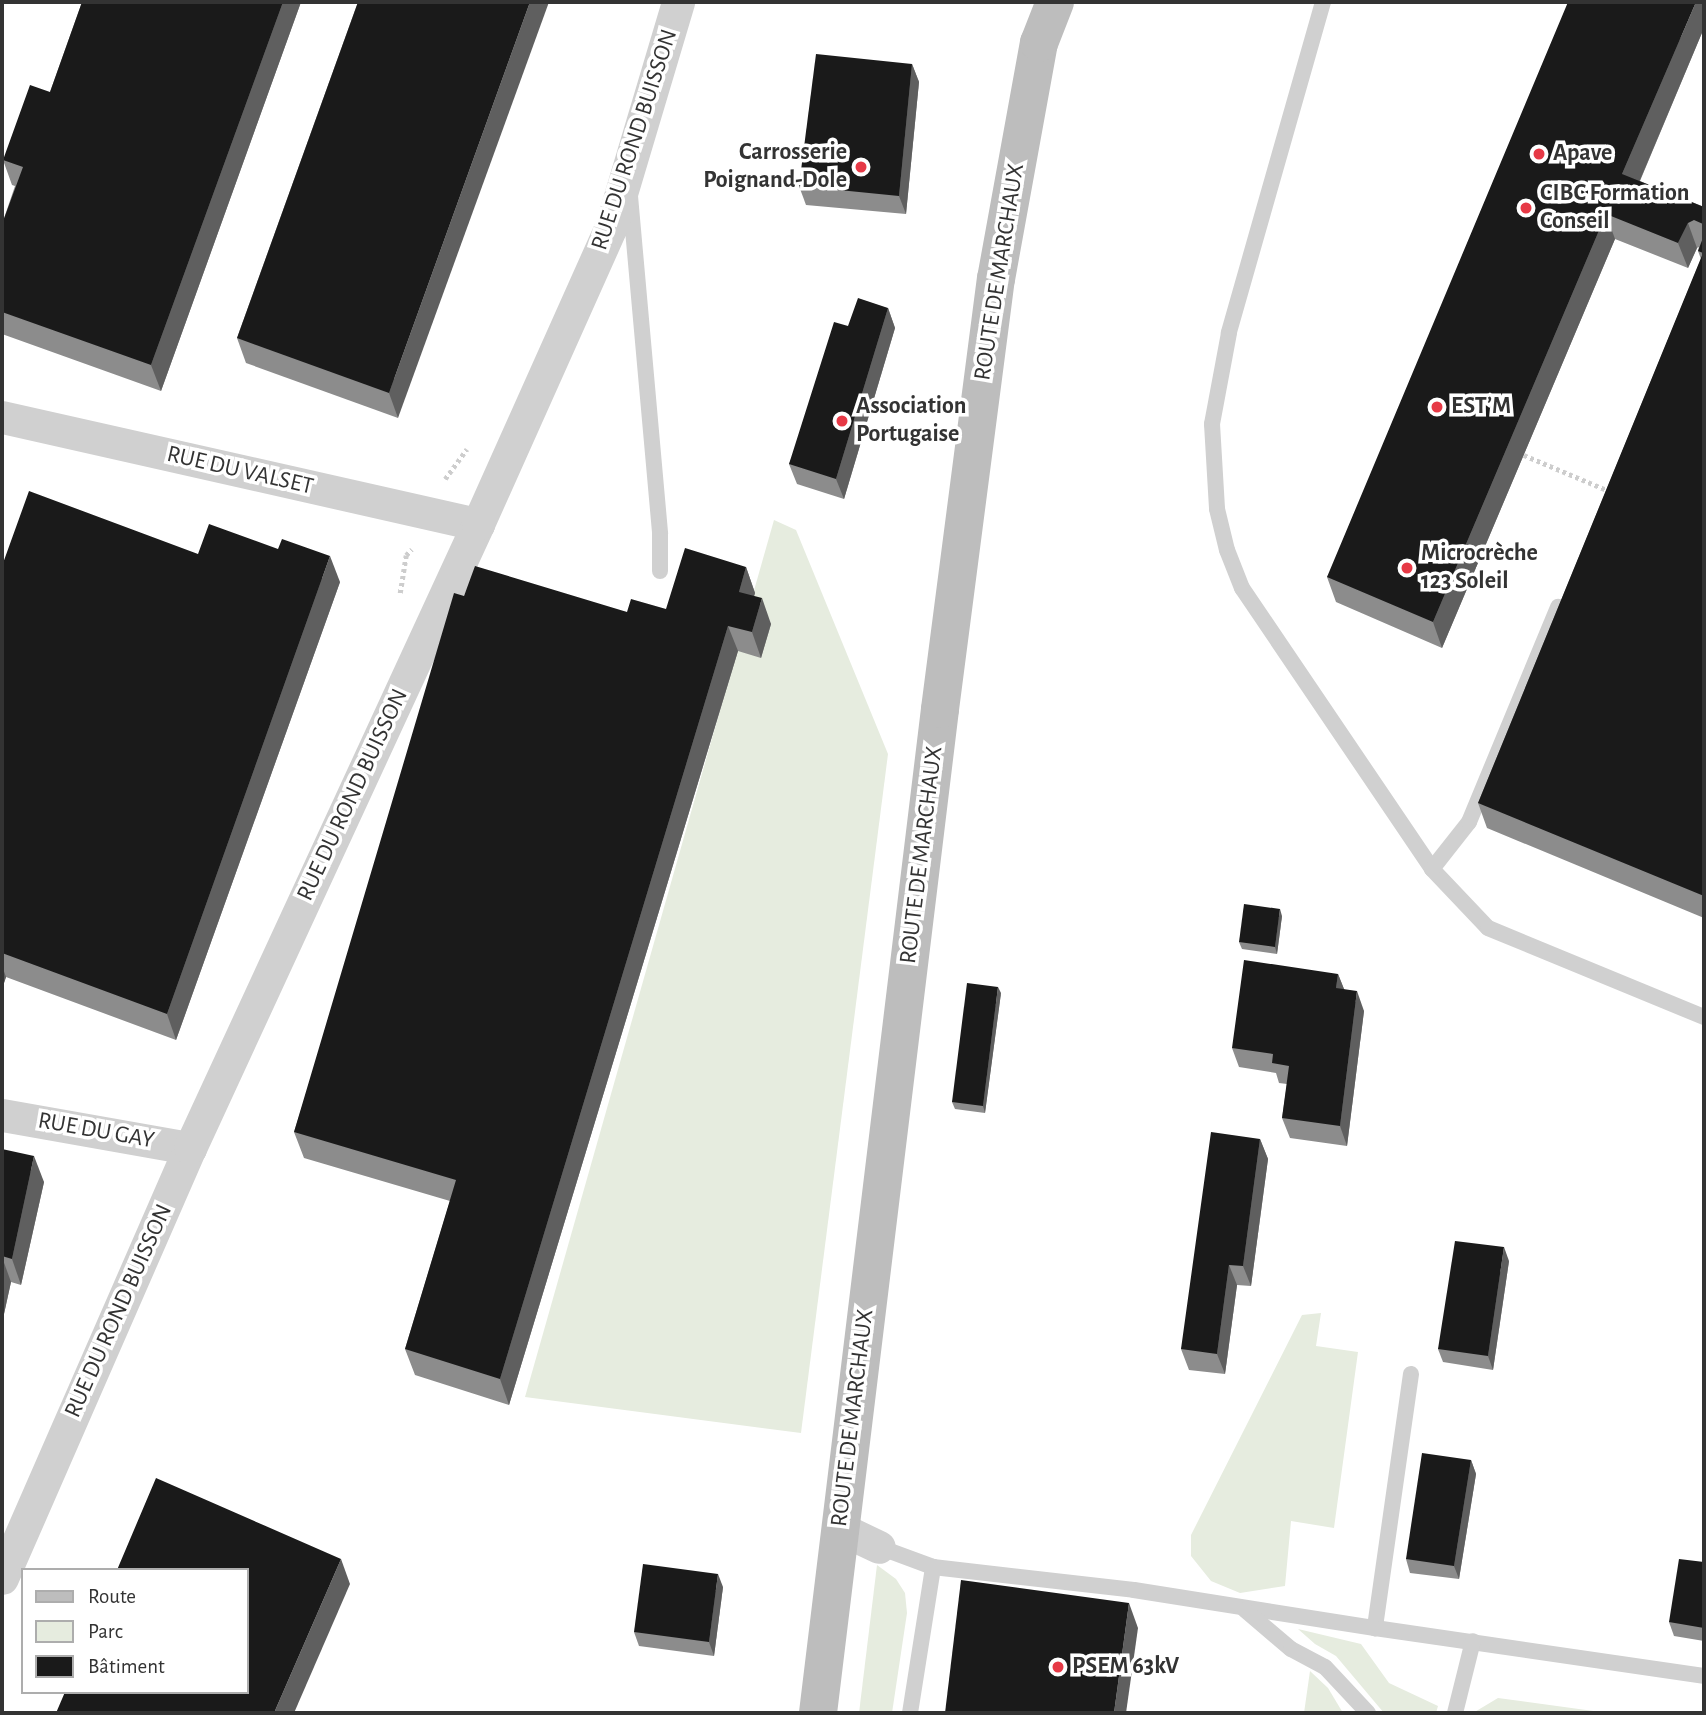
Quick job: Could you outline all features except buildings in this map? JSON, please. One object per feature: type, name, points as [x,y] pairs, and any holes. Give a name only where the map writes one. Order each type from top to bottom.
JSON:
[{"type":"main road","name":"ROUTE DE MARCHAUX","points":[[818,1713],[996,279],[1039,43],[1055,2]]},
{"type":"street","name":"RUE DU ROND BUISSON","points":[[2,1578],[190,1148],[478,524],[611,227],[678,2]]},
{"type":"street","name":"RUE DU VALSET","points":[[2,417],[478,524]]},
{"type":"street","name":"RUE DU GAY","points":[[2,1115],[190,1148]]},
{"type":"street","points":[[839,1528],[879,1547]]},
{"type":"lane","points":[[1323,2],[1228,333],[1212,424],[1217,509],[1227,550],[1242,588],[1432,869],[1488,928],[1704,1017]]},
{"type":"lane","points":[[628,172],[660,534],[660,570]]},
{"type":"lane","points":[[1432,869],[1469,822],[1564,592]]},
{"type":"lane","points":[[1375,1628],[1411,1374]]},
{"type":"lane","points":[[879,1547],[933,1567],[1134,1590],[1704,1676]]},
{"type":"lane","points":[[911,1713],[933,1567]]},
{"type":"lane","points":[[1242,1608],[1291,1649],[1325,1667],[1368,1713]]},
{"type":"lane","points":[[1455,1713],[1473,1641]]},
{"type":"path","points":[[1524,455],[1607,490]]},
{"type":"green space","points":[[774,520],[796,530],[888,754],[801,1433],[525,1397]]},
{"type":"green space","points":[[1321,1313],[1316,1346],[1358,1352],[1334,1528],[1291,1521],[1285,1586],[1240,1593],[1211,1581],[1191,1556],[1191,1535],[1302,1315]]},
{"type":"green space","points":[[877,1565],[896,1579],[905,1593],[907,1613],[892,1713],[859,1713]]},
{"type":"green space","points":[[1298,1629],[1361,1644],[1389,1683],[1438,1706],[1436,1713],[1384,1713],[1336,1656],[1315,1644]]},
{"type":"green space","points":[[1310,1671],[1328,1688],[1343,1713],[1304,1713]]},
{"type":"green space","points":[[1498,1698],[1608,1713],[1473,1713]]},
{"type":"place","name":"Apave","points":[[1539,154]]},
{"type":"place","name":"Carrosserie Poignand-Dole","points":[[861,167]]},
{"type":"place","name":"CIBC Formation Conseil","points":[[1526,208]]},
{"type":"place","name":"EST’M","points":[[1437,407]]},
{"type":"place","name":"Association Portugaise","points":[[842,421]]},
{"type":"place","name":"Microcrèche 123 Soleil","points":[[1407,568]]},
{"type":"place","name":"PSEM 63kV","points":[[1058,1667]]}]
